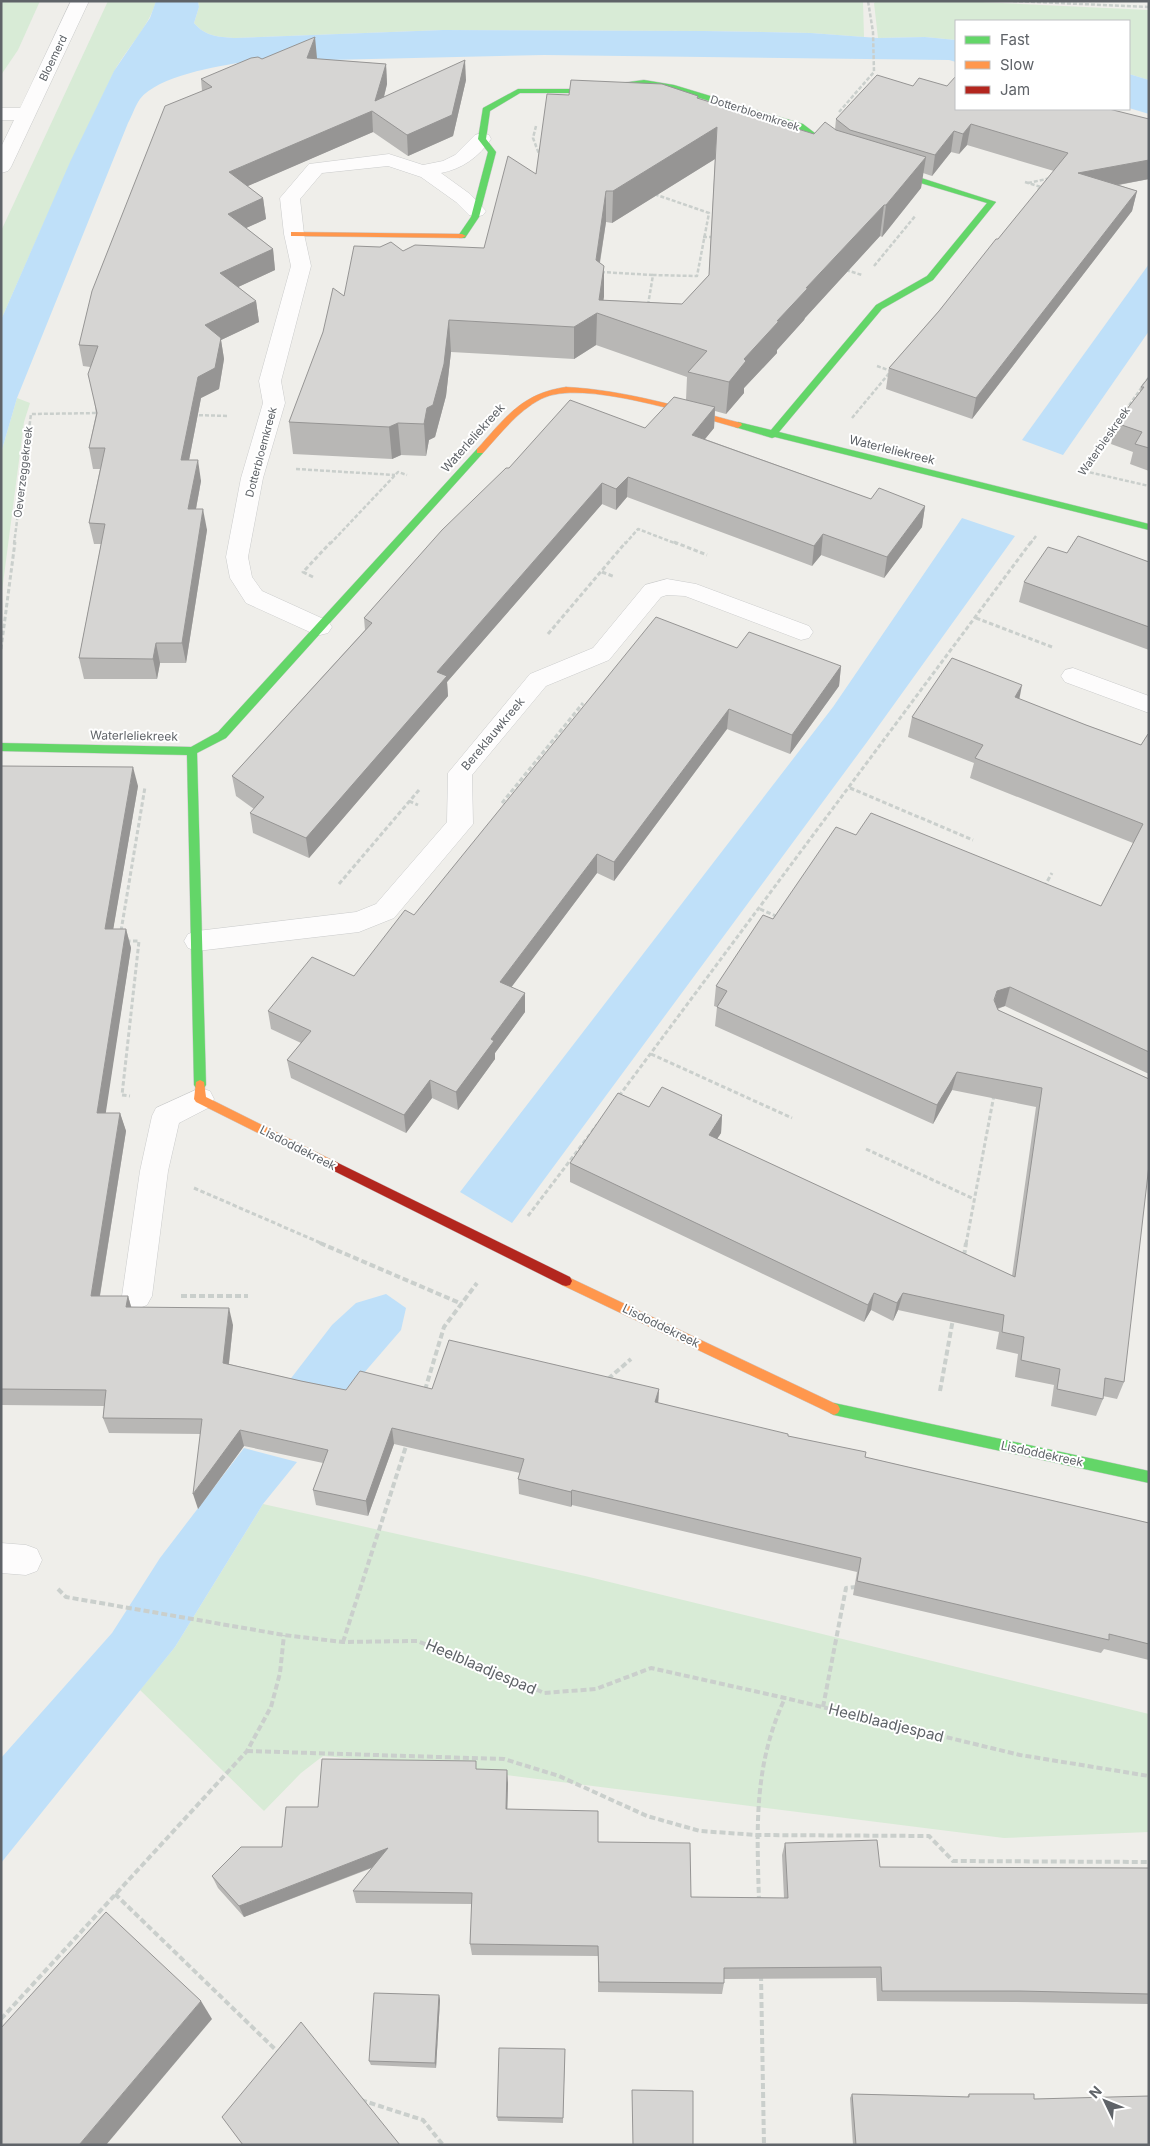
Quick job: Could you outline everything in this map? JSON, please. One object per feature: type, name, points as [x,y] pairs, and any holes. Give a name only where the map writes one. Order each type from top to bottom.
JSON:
[{"type":"street","name":"Bloemerd","points":[[1,167],[80,1]]},
{"type":"street","name":"Dotterbloemkreek","points":[[422,171],[448,166],[462,158],[482,139],[486,110],[518,91],[578,91],[644,82],[671,87],[800,126],[840,156],[848,158]]},
{"type":"street","points":[[1,114],[26,114]]},
{"type":"street","name":"Dotterbloemkreek","points":[[294,234],[464,236],[475,217],[492,152],[482,139]]},
{"type":"street","name":"Dotterbloemkreek","points":[[320,627],[254,597],[241,578],[237,557],[256,466],[274,403],[270,381],[301,266],[294,234],[290,198],[316,168],[389,160],[428,173],[456,193],[476,211]]},
{"type":"street","points":[[772,435],[879,307],[930,278],[992,202],[875,166]]},
{"type":"street","name":"Waterleliekreek","points":[[1,747],[192,750],[222,734],[516,410],[550,392],[581,390],[632,399],[1149,527]]},
{"type":"street","name":"Bereklauwkreek","points":[[460,824],[460,773],[538,680],[602,654],[653,591],[667,587],[688,589],[802,632]]},
{"type":"street","points":[[1073,676],[1149,705]]},
{"type":"street","points":[[137,1296],[154,1171],[166,1116],[200,1099],[192,750]]},
{"type":"street","points":[[197,941],[359,922],[385,911],[460,824]]},
{"type":"street","name":"Lisdoddekreek","points":[[200,1099],[502,1250],[836,1410],[1149,1477]]},
{"type":"path","points":[[817,139],[874,72],[874,32],[868,1]]},
{"type":"path","points":[[1014,1],[1149,8]]},
{"type":"path","points":[[538,161],[540,152],[533,138],[542,91]]},
{"type":"path","points":[[1027,183],[1053,177]]},
{"type":"path","points":[[866,276],[940,186]]},
{"type":"path","points":[[596,271],[697,276],[709,213],[653,194]]},
{"type":"path","points":[[703,237],[721,238]]},
{"type":"path","points":[[839,267],[866,276],[872,290],[895,298]]},
{"type":"path","points":[[647,313],[653,275]]},
{"type":"path","points":[[828,448],[891,371]]},
{"type":"path","name":"Waterbieskreek","points":[[615,1101],[976,618],[1053,504],[1083,471],[1149,377]]},
{"type":"path","name":"Oeverzeggekreek","points":[[1,648],[31,414],[106,413]]},
{"type":"path","points":[[192,415],[270,418]]},
{"type":"path","points":[[256,466],[395,475]]},
{"type":"path","points":[[1083,471],[1149,486]]},
{"type":"path","points":[[976,618],[1083,659],[1073,676]]},
{"type":"path","points":[[460,824],[488,821],[607,674],[602,654]]},
{"type":"path","points":[[121,932],[150,750]]},
{"type":"path","points":[[302,929],[432,774],[460,773]]},
{"type":"path","points":[[850,788],[973,840]]},
{"type":"path","points":[[1042,890],[1052,873]]},
{"type":"path","points":[[760,909],[787,921]]},
{"type":"path","points":[[120,941],[139,941],[122,1095],[132,1096]]},
{"type":"path","points":[[651,1054],[792,1118]]},
{"type":"path","points":[[964,1257],[996,1088]]},
{"type":"path","points":[[424,1392],[444,1327],[597,1125]]},
{"type":"path","points":[[866,1149],[974,1199]]},
{"type":"path","points":[[154,1171],[462,1304]]},
{"type":"path","points":[[934,1431],[954,1315]]},
{"type":"path","points":[[604,1383],[666,1328]]},
{"type":"path","points":[[439,1346],[449,1348]]},
{"type":"path","points":[[343,1642],[409,1438]]},
{"type":"path","name":"Heelblaadjespad","points":[[13,1559],[66,1597],[284,1635],[343,1642],[417,1641],[490,1668],[544,1693],[596,1688],[651,1668],[785,1698],[1020,1755],[1149,1776]]},
{"type":"path","points":[[823,1707],[846,1588],[865,1585]]},
{"type":"path","points":[[1,2019],[247,1751],[271,1706],[280,1673],[284,1635]]},
{"type":"path","points":[[759,1905],[757,1835],[764,1750],[774,1719],[785,1698]]},
{"type":"path","points":[[247,1751],[504,1759],[559,1776],[647,1816],[700,1831],[757,1835],[930,1836],[953,1861],[1149,1862]]},
{"type":"path","points":[[116,1894],[283,2057]]},
{"type":"path","points":[[760,1965],[764,2145]]},
{"type":"path","points":[[358,2099],[423,2120],[443,2145]]},
{"type":"green space","points":[[1,1],[40,1],[18,50],[1,75]]},
{"type":"green space","points":[[108,1],[156,1],[142,31],[112,76],[1,320],[1,231]]},
{"type":"green space","points":[[198,1],[863,1],[864,37],[811,33],[704,31],[443,30],[234,38],[207,33],[194,23],[199,7]]},
{"type":"green space","points":[[877,1],[960,1],[1149,10],[1149,80],[1130,74],[1130,20],[955,20],[955,40],[925,37],[878,38],[874,3]]},
{"type":"green space","points":[[17,398],[30,403],[24,422],[1,599],[1,453]]},
{"type":"green space","points":[[263,1504],[585,1576],[1149,1714],[1149,1832],[1004,1838],[427,1765],[323,1756],[301,1773],[264,1811],[140,1690],[175,1647]]},
{"type":"water","points":[[156,1],[198,1],[199,7],[194,23],[207,33],[228,38],[443,30],[704,31],[811,33],[878,38],[925,37],[955,40],[955,62],[949,60],[544,55],[245,62],[204,69],[174,78],[160,84],[140,99],[128,123],[17,398],[1,453],[1,320],[70,162],[114,71],[150,18]]},
{"type":"water","points":[[1130,74],[1149,80],[1149,114],[1130,108]]},
{"type":"water","points":[[1149,264],[1149,331],[1063,455],[1022,440]]},
{"type":"water","points":[[962,518],[1015,536],[867,742],[512,1223],[460,1192],[833,707]]},
{"type":"water","points":[[386,1294],[406,1308],[401,1330],[338,1403],[282,1390],[332,1325],[356,1303]]},
{"type":"water","points":[[244,1448],[297,1462],[263,1504],[175,1647],[1,1863],[1,1758],[112,1633],[160,1558]]},
{"type":"building","points":[[315,37],[307,58],[386,64],[375,101],[465,60],[452,115],[407,135],[372,111],[229,172],[263,198],[228,214],[273,249],[220,273],[256,301],[205,325],[221,338],[215,368],[198,377],[181,460],[198,460],[188,509],[203,509],[182,643],[156,643],[153,659],[79,658],[105,524],[89,523],[105,448],[89,448],[97,413],[88,374],[98,346],[79,345],[92,291],[165,106],[212,87],[201,79],[251,58],[258,57],[262,59]]},
{"type":"building","points":[[877,75],[913,86],[919,78],[947,86],[955,77],[955,110],[1113,110],[1149,119],[1149,160],[1078,173],[1137,191],[976,398],[889,368],[939,311],[1068,153],[971,124],[963,134],[954,131],[935,155],[850,130],[836,119]]},
{"type":"building","points":[[571,80],[662,84],[698,96],[697,98],[814,134],[825,122],[836,130],[926,157],[886,205],[777,321],[779,321],[744,359],[746,361],[729,382],[688,372],[707,351],[597,313],[574,327],[449,320],[444,364],[433,405],[427,408],[424,424],[398,423],[389,427],[289,422],[323,332],[333,288],[344,296],[354,246],[380,247],[391,242],[403,251],[415,245],[484,248],[508,156],[536,174],[547,94],[569,95]],"holes":[[[717,127],[709,275],[682,304],[599,300],[604,266],[596,260],[606,191],[613,191]]]},
{"type":"building","points":[[1149,377],[1149,448],[1135,444],[1142,432],[1116,423],[1144,387],[1141,387]]},
{"type":"building","points":[[674,397],[715,407],[692,435],[871,499],[879,488],[925,506],[887,557],[823,534],[814,546],[628,477],[616,489],[602,483],[437,672],[447,676],[306,838],[250,813],[264,797],[232,776],[372,623],[364,618],[442,530],[506,468],[509,468],[570,400],[645,428]]},
{"type":"building","points":[[1078,536],[1149,562],[1149,627],[1024,582],[1048,547],[1067,553]]},
{"type":"building","points":[[656,617],[737,648],[749,632],[841,666],[792,735],[729,709],[614,862],[597,854],[500,982],[525,993],[491,1039],[494,1041],[456,1092],[430,1080],[404,1115],[287,1060],[311,1031],[268,1011],[312,957],[354,976],[405,910],[414,915]]},
{"type":"building","points":[[952,658],[1022,685],[1015,697],[1086,725],[1141,745],[1149,735],[1149,1052],[1010,987],[997,991],[994,1000],[998,1010],[1149,1079],[1149,1165],[1124,1382],[1105,1378],[1103,1399],[1057,1389],[1060,1369],[1021,1360],[1024,1337],[1002,1332],[1004,1315],[903,1293],[897,1303],[874,1293],[868,1305],[570,1163],[618,1093],[649,1107],[662,1087],[722,1115],[709,1135],[1015,1277],[1042,1088],[957,1072],[937,1105],[717,1007],[727,991],[716,986],[763,915],[773,919],[836,827],[856,835],[871,813],[1101,906],[1143,824],[975,758],[983,745],[912,717]]},
{"type":"building","points":[[1,766],[133,767],[105,929],[126,929],[97,1113],[120,1113],[91,1296],[128,1296],[126,1307],[229,1308],[223,1363],[301,1381],[346,1390],[360,1371],[432,1389],[449,1340],[659,1389],[655,1402],[788,1434],[788,1436],[866,1452],[865,1457],[1149,1523],[1149,1644],[1109,1634],[1109,1640],[857,1581],[861,1558],[518,1479],[524,1459],[392,1428],[366,1501],[313,1490],[328,1450],[240,1430],[193,1494],[202,1419],[103,1418],[106,1390],[1,1389]]},
{"type":"building","points":[[322,1759],[476,1761],[476,1769],[507,1770],[506,1809],[598,1811],[598,1842],[690,1843],[691,1897],[788,1898],[785,1843],[877,1840],[880,1867],[1149,1868],[1149,1994],[1020,1991],[882,1991],[881,1967],[724,1968],[724,1983],[599,1982],[598,1946],[470,1944],[472,1893],[353,1891],[388,1848],[239,1906],[212,1876],[241,1847],[282,1847],[286,1807],[318,1807]]},
{"type":"building","points":[[106,1912],[201,2001],[79,2145],[1,2145],[1,2028]]},
{"type":"building","points":[[374,1993],[439,1995],[435,2063],[369,2061]]},
{"type":"building","points":[[301,2022],[400,2145],[243,2145],[222,2117]]},
{"type":"building","points":[[499,2048],[565,2049],[563,2118],[497,2117]]},
{"type":"building","points":[[632,2090],[693,2091],[693,2145],[633,2145]]},
{"type":"building","points":[[852,2094],[969,2097],[969,2094],[1034,2094],[1034,2099],[1149,2096],[1149,2145],[856,2145]]},
{"type":"traffic: fast","points":[[462,236],[475,217],[492,152],[482,139],[486,110],[518,91],[578,91],[644,82],[671,87],[800,126],[837,153]]},
{"type":"traffic: fast","points":[[772,435],[879,307],[930,278],[992,202],[887,170]]},
{"type":"traffic: fast","points":[[738,425],[1149,527]]},
{"type":"traffic: fast","points":[[1,747],[192,751],[222,735],[480,451]]},
{"type":"traffic: fast","points":[[192,751],[200,1085]]},
{"type":"traffic: fast","points":[[834,1409],[1149,1477]]},
{"type":"traffic: slow","points":[[294,234],[462,236]]},
{"type":"traffic: slow","points":[[480,451],[503,425],[529,402],[549,392],[566,390],[588,391],[642,400],[738,425]]},
{"type":"traffic: slow","points":[[200,1085],[200,1099],[334,1166]]},
{"type":"traffic: slow","points":[[566,1281],[834,1409]]},
{"type":"traffic: jam","points":[[334,1166],[566,1281]]}]
